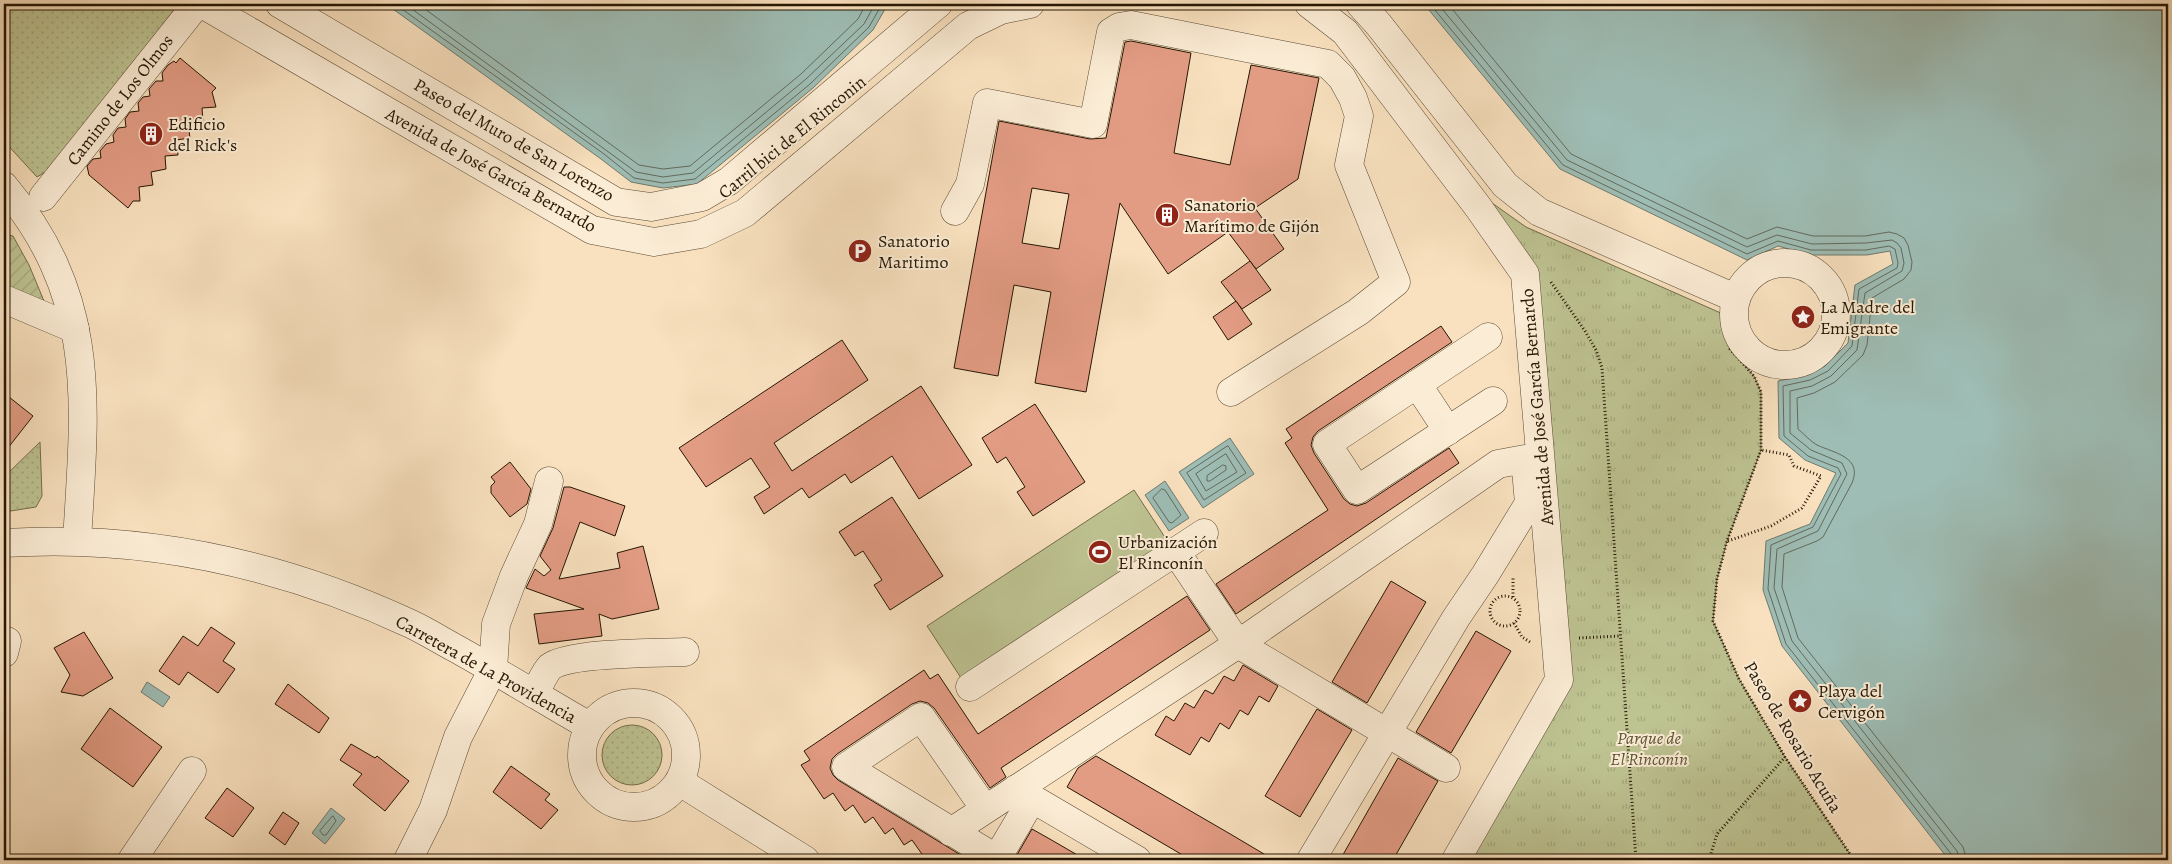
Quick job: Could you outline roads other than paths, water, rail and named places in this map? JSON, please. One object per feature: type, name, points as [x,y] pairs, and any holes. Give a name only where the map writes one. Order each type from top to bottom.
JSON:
[{"type":"street","name":"Camino de Los Olmos","points":[[43,197],[197,4]]},
{"type":"street","name":"Avenida de José García Bernardo","points":[[202,4],[592,230],[654,242],[701,234],[746,213],[968,26],[1001,10],[1030,4]]},
{"type":"street","name":"Paseo del Muro de San Lorenzo","points":[[280,4],[616,202],[651,207],[702,197],[729,181],[938,4]]},
{"type":"street","name":"Avenida de José García Bernardo","points":[[1309,4],[1345,32],[1478,207],[1525,274],[1559,680],[1456,860]]},
{"type":"street","points":[[1360,4],[1379,25],[1505,185],[1539,212],[1729,306]]},
{"type":"street","points":[[955,211],[970,184],[988,102],[1093,124],[1111,32],[1119,27],[1131,24],[1328,64],[1342,78],[1353,98],[1358,116],[1349,165],[1396,282],[1358,312],[1231,392]]},
{"type":"street","points":[[4,186],[23,210],[48,252],[64,287],[76,329],[84,390],[83,447],[77,541]]},
{"type":"street","points":[[4,299],[76,329]]},
{"type":"street","points":[[1488,337],[1327,444],[1357,490],[1493,401]]},
{"type":"street","points":[[1417,384],[1448,431]]},
{"type":"street","points":[[951,832],[986,810],[1024,794],[1498,464],[1525,459],[1528,503],[1456,618],[1310,860]]},
{"type":"street","points":[[408,860],[433,810],[458,737],[493,669],[496,624],[514,576],[538,524],[549,481]]},
{"type":"street","points":[[970,687],[1204,533]]},
{"type":"street","name":"Carretera de La Providencia","points":[[4,543],[77,541],[129,544],[234,561],[326,589],[412,624],[589,726]]},
{"type":"street","points":[[1176,552],[1238,644],[1446,768]]},
{"type":"street","points":[[534,694],[550,667],[571,660],[612,654],[685,652]]},
{"type":"street","points":[[631,703],[653,706],[672,718],[684,735],[687,758],[680,782],[666,796],[646,806],[625,807],[605,800],[590,785],[582,766],[582,744],[589,726],[610,709],[631,703]]},
{"type":"street","points":[[986,810],[921,717],[846,767],[996,859],[1024,794]]},
{"type":"street","points":[[132,860],[192,771]]},
{"type":"street","points":[[680,782],[805,860]]},
{"type":"street","points":[[1024,794],[1137,860]]},
{"type":"water","points":[[386,4],[888,4],[873,30],[813,88],[697,184],[663,188],[631,182]]},
{"type":"water","points":[[1424,4],[2168,4],[2168,860],[1949,860],[1782,646],[1763,590],[1766,541],[1810,524],[1836,473],[1805,460],[1779,438],[1778,381],[1808,375],[1825,366],[1848,343],[1855,285],[1893,264],[1890,251],[1867,255],[1810,255],[1778,246],[1747,260],[1560,169]]},
{"type":"water","name":"Urbanización El Rinconín","points":[[1230,438],[1254,474],[1203,508],[1179,472]]},
{"type":"water","name":"Urbanización El Rinconín","points":[[1165,481],[1189,518],[1169,531],[1145,495]]},
{"type":"water","points":[[147,682],[170,697],[163,707],[141,692]]},
{"type":"water","points":[[331,808],[345,819],[325,844],[312,833]]},
{"type":"place","name":"Edificio del Rick's","points":[[151,134]]},
{"type":"place","name":"Sanatorio Marítimo de Gijón","points":[[1167,215]]},
{"type":"place","name":"Sanatorio Maritimo","points":[[860,251]]},
{"type":"place","name":"La Madre del Emigrante","points":[[1803,317]]},
{"type":"place","name":"Urbanización El Rinconín","points":[[1100,552]]},
{"type":"place","name":"Playa del Cervigón","points":[[1800,701]]},
{"type":"park label","name":"Parque de El Rinconín","points":[[1649,748]]}]
